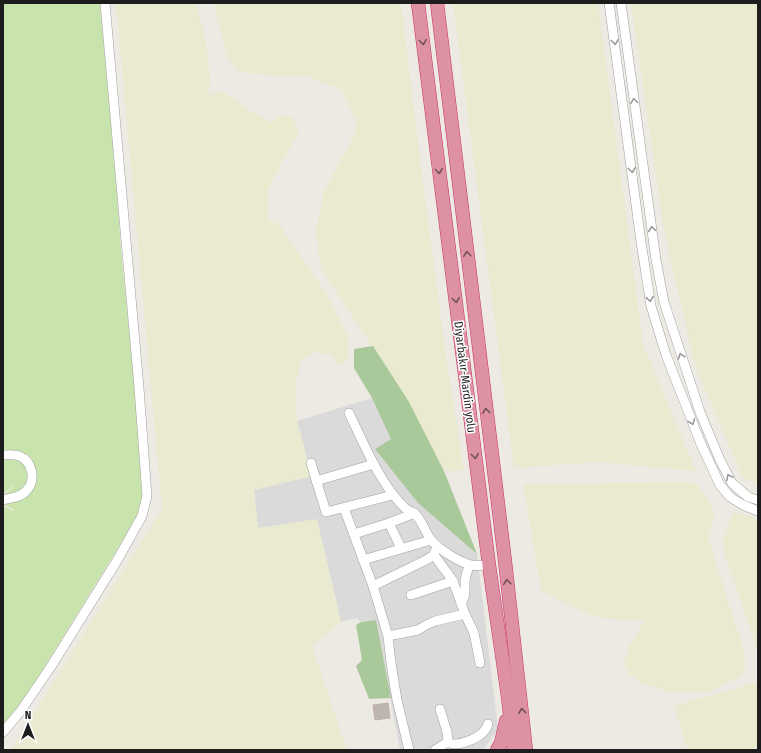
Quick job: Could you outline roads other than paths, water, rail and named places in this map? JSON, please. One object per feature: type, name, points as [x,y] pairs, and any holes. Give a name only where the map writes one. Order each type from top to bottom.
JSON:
[{"type":"highway","name":"Diyarbakır-Mardin yolu","points":[[418,3],[489,565],[514,750]]},
{"type":"highway","name":"Diyarbakır-Mardin yolu","points":[[437,3],[505,561],[526,750]]},
{"type":"highway","points":[[496,750],[502,743],[506,725],[508,697]]},
{"type":"street","points":[[3,732],[20,712],[52,665],[118,559],[142,516],[147,496],[105,3]]},
{"type":"street","points":[[609,3],[651,306],[666,356],[701,444],[720,485],[730,497],[743,505],[758,511]]},
{"type":"street","points":[[621,3],[656,260],[664,302],[700,412],[720,460],[732,483],[748,497],[758,500]]},
{"type":"street","points":[[349,413],[374,464],[393,495],[402,506],[414,513],[434,542],[455,558],[470,564],[489,565]]},
{"type":"street","points":[[3,455],[18,455],[26,460],[31,470],[32,480],[27,490],[19,495],[3,500]]},
{"type":"street","points":[[311,463],[326,512],[393,495]]},
{"type":"street","points":[[316,481],[374,464]]},
{"type":"street","points":[[344,508],[373,586],[388,636],[391,663],[409,750]]},
{"type":"street","points":[[354,534],[414,513]]},
{"type":"street","points":[[389,523],[401,548]]},
{"type":"street","points":[[363,560],[401,548],[434,542]]},
{"type":"street","points":[[434,542],[434,555],[453,581],[465,614],[474,633],[480,663]]},
{"type":"street","points":[[373,586],[434,555]]},
{"type":"street","points":[[461,604],[464,600],[465,579],[470,564]]},
{"type":"street","points":[[411,595],[453,581]]},
{"type":"street","points":[[388,636],[418,630],[435,621],[465,614]]},
{"type":"street","points":[[440,709],[448,742]]},
{"type":"street","points":[[448,742],[450,744],[458,744],[468,741],[482,733],[488,724]]},
{"type":"street","points":[[435,750],[448,742]]}]
